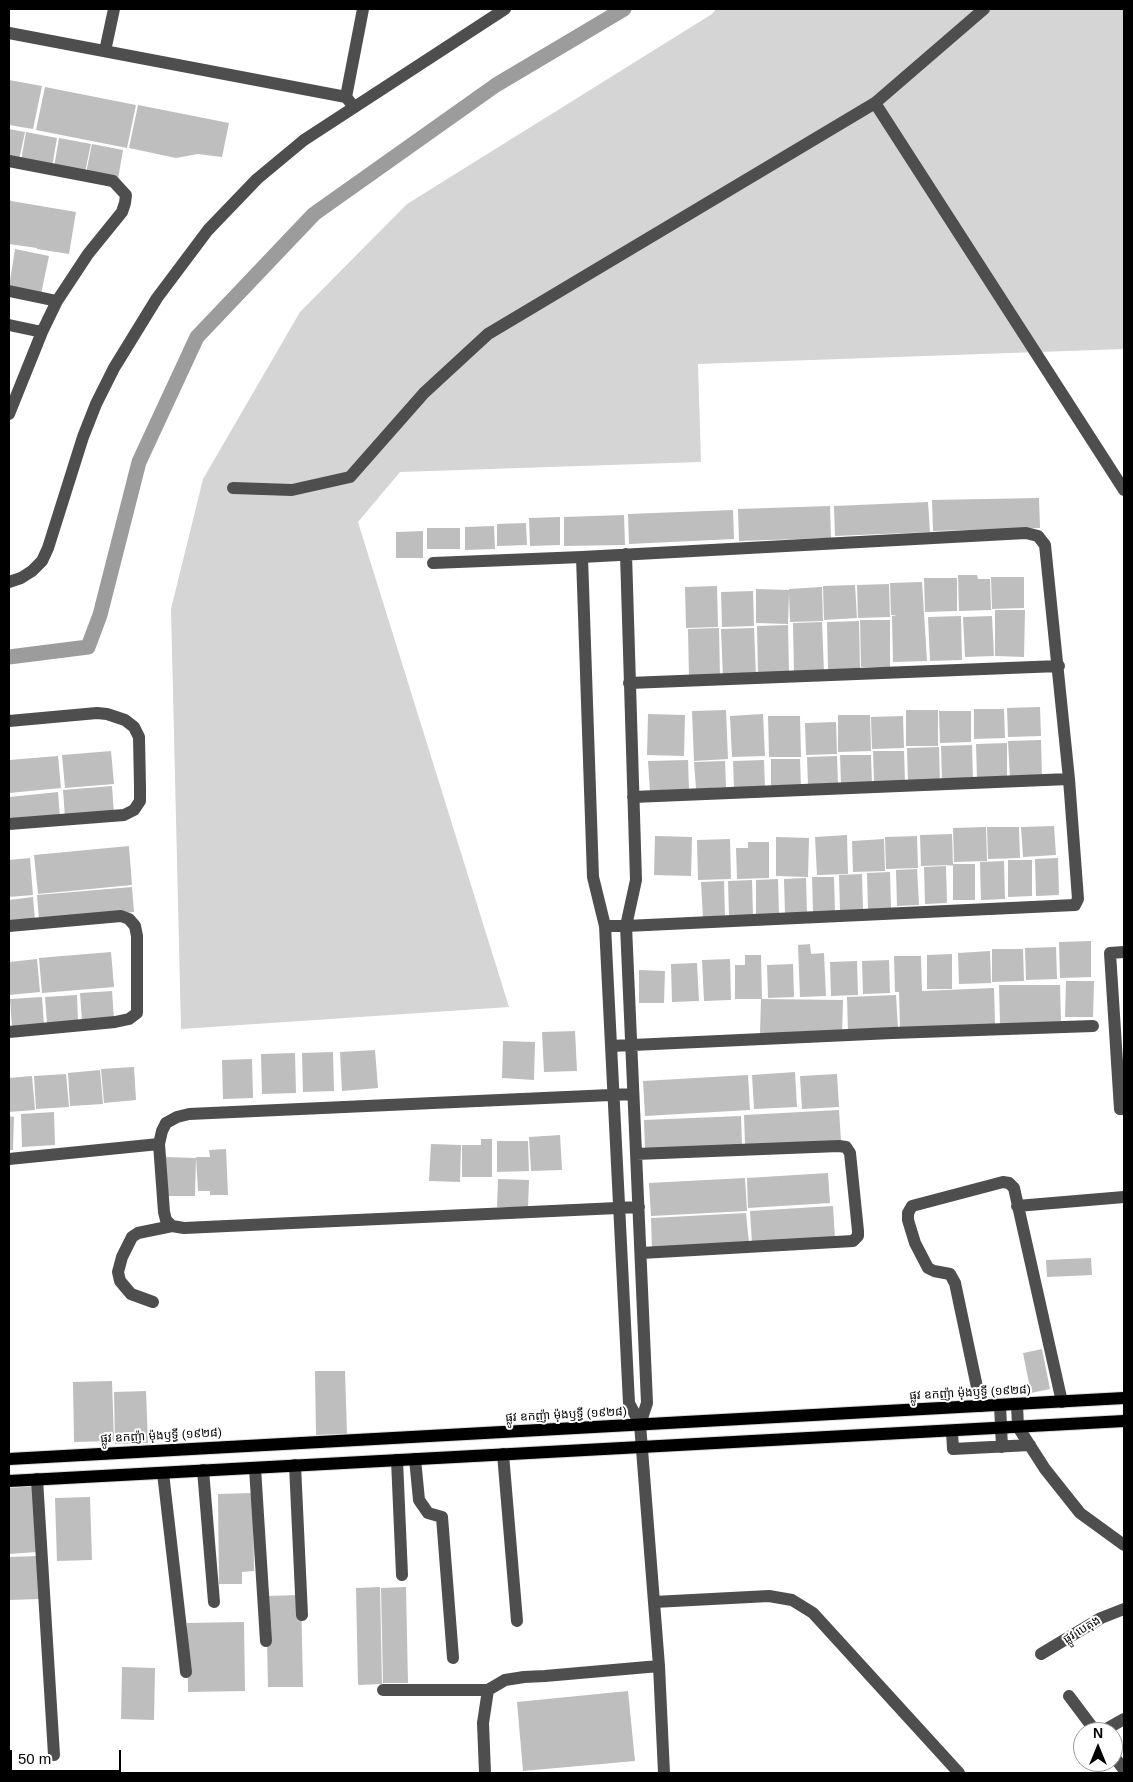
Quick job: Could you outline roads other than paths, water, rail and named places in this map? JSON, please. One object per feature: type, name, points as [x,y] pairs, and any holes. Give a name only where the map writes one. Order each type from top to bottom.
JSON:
[{"type":"main road","name":"ផ្លូវ ឧកញ៉ា ម៉ុងឫទ្ធី (១៩២៨)","points":[[9,1458],[1124,1398]]},
{"type":"main road","points":[[9,1481],[1124,1422]]},
{"type":"street","points":[[105,51],[114,9]]},
{"type":"street","points":[[350,102],[363,9]]},
{"type":"street","points":[[9,582],[21,578],[32,571],[42,561],[48,548],[83,437],[96,404],[114,368],[130,340],[182,262],[218,219],[258,179],[350,102],[505,9]]},
{"type":"street","points":[[232,488],[292,490],[350,477],[424,392],[488,334],[875,103],[984,9]]},
{"type":"street","points":[[9,33],[350,102]]},
{"type":"street","points":[[875,103],[1124,490]]},
{"type":"street","points":[[9,161],[113,180],[126,195],[122,212],[88,254],[57,301],[13,392],[9,414]]},
{"type":"street","points":[[9,291],[57,301]]},
{"type":"street","points":[[9,325],[42,332]]},
{"type":"street","points":[[433,563],[1032,533],[1038,536],[1045,545],[1070,779],[1078,899],[1075,905],[605,926]]},
{"type":"street","points":[[626,554],[636,880],[626,926],[647,1403],[640,1424]]},
{"type":"street","points":[[582,557],[593,877],[605,926],[630,1403],[640,1424],[660,1666],[664,1773]]},
{"type":"street","points":[[629,683],[1059,666]]},
{"type":"street","points":[[9,721],[97,713],[125,720],[134,727],[139,737],[140,787],[140,801],[134,810],[124,815],[9,824]]},
{"type":"street","points":[[633,797],[1070,779]]},
{"type":"street","points":[[9,926],[121,916],[129,918],[135,926],[137,936],[138,1013],[129,1019],[115,1022],[9,1032]]},
{"type":"street","points":[[1124,952],[1110,953],[1120,1109],[1124,1109]]},
{"type":"street","points":[[611,1046],[1093,1026]]},
{"type":"street","points":[[172,1226],[166,1220],[164,1212],[160,1144],[162,1131],[166,1123],[177,1117],[189,1114],[633,1094]]},
{"type":"street","points":[[9,1159],[160,1144]]},
{"type":"street","points":[[636,1154],[846,1147],[850,1153],[858,1231],[858,1236],[854,1241],[641,1253]]},
{"type":"street","points":[[981,1406],[955,1283],[950,1274],[928,1268],[915,1243],[908,1220],[908,1213],[912,1206],[1004,1182],[1010,1183],[1014,1188],[1062,1402]]},
{"type":"street","points":[[1018,1206],[1124,1197]]},
{"type":"street","points":[[153,1302],[131,1294],[120,1281],[118,1272],[122,1257],[132,1237],[138,1232],[172,1226],[184,1228],[639,1207]]},
{"type":"street","points":[[1017,1404],[1018,1427],[1045,1469],[1080,1513],[1124,1544]]},
{"type":"street","points":[[1000,1405],[1002,1447]]},
{"type":"street","points":[[952,1430],[953,1450],[1030,1445]]},
{"type":"street","points":[[503,1454],[517,1621]]},
{"type":"street","points":[[415,1459],[419,1500],[428,1513],[442,1517],[453,1658]]},
{"type":"street","points":[[397,1460],[402,1575]]},
{"type":"street","points":[[295,1465],[302,1615]]},
{"type":"street","points":[[255,1468],[266,1641]]},
{"type":"street","points":[[203,1470],[214,1602]]},
{"type":"street","points":[[163,1472],[186,1672]]},
{"type":"street","points":[[37,1479],[54,1755]]},
{"type":"street","points":[[654,1602],[769,1596],[792,1600],[813,1613],[959,1773]]},
{"type":"street","name":"ផ្លូវ បេតុង","points":[[1041,1654],[1101,1618],[1124,1609]]},
{"type":"street","points":[[383,1690],[488,1690],[505,1680],[524,1677],[660,1666]]},
{"type":"street","points":[[485,1773],[483,1723],[488,1690]]},
{"type":"street","points":[[1069,1696],[1088,1722]]},
{"type":"waterway","points":[[9,657],[88,647],[100,615],[139,462],[197,337],[314,214],[496,85],[624,9]]}]
